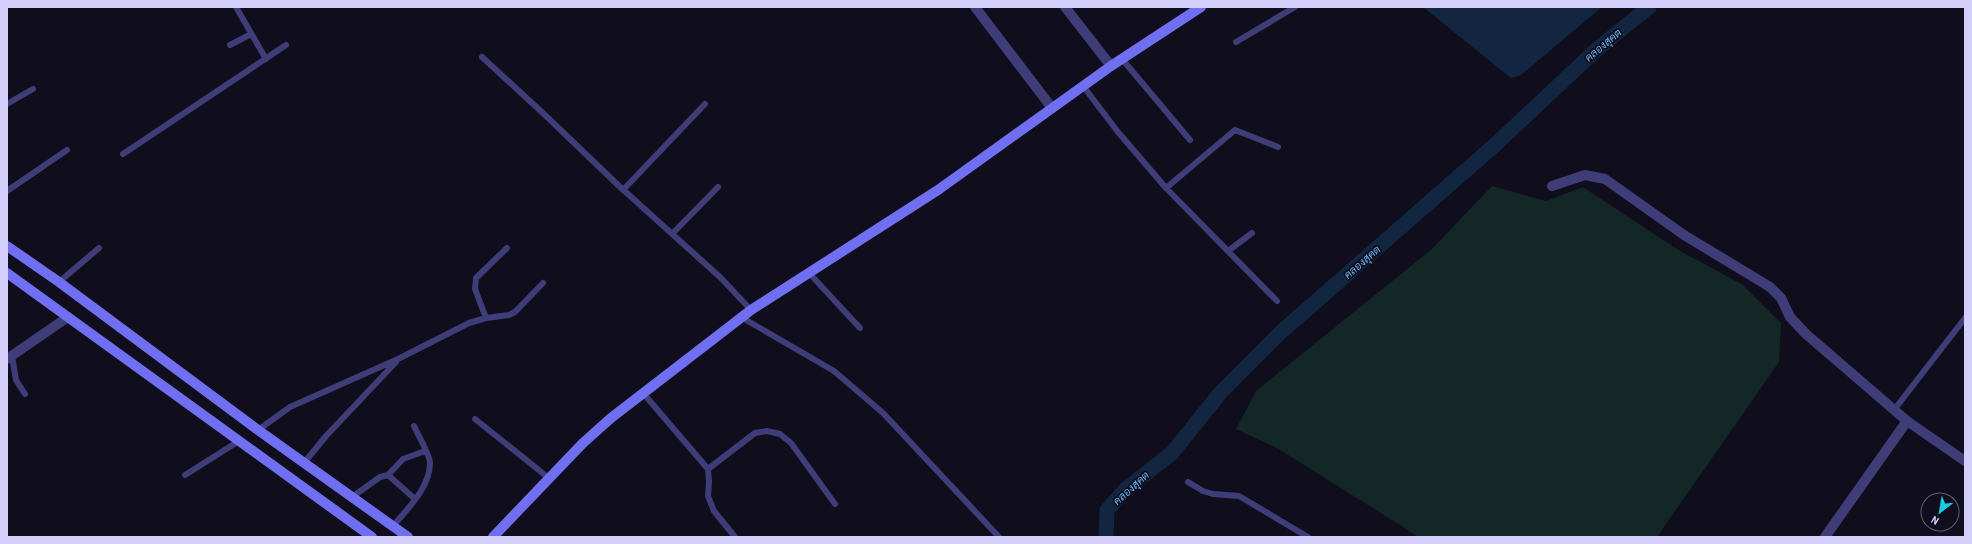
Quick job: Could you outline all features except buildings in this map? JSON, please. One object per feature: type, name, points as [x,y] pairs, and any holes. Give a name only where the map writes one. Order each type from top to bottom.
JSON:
[{"type":"main road","points":[[494,537],[582,443],[643,393],[741,317],[938,190],[1111,66],[1200,7]]},
{"type":"main road","points":[[7,246],[59,282],[258,430],[408,537]]},
{"type":"main road","points":[[7,273],[372,537]]},
{"type":"street","points":[[975,7],[1052,108]]},
{"type":"street","points":[[1065,7],[1111,66]]},
{"type":"street","points":[[1552,186],[1585,175],[1605,179],[1684,235],[1770,286],[1781,298],[1790,317],[1795,323],[1907,421],[1965,461]]},
{"type":"street","points":[[9,358],[68,317]]},
{"type":"street","points":[[1824,537],[1907,421]]},
{"type":"lane","points":[[236,7],[266,59]]},
{"type":"lane","points":[[1236,42],[1295,7]]},
{"type":"lane","points":[[230,45],[251,34]]},
{"type":"lane","points":[[123,154],[286,45]]},
{"type":"lane","points":[[482,57],[545,114],[623,190],[673,233],[721,278],[751,310]]},
{"type":"lane","points":[[1122,59],[1190,140]]},
{"type":"lane","points":[[1083,86],[1118,132],[1166,188],[1277,301]]},
{"type":"lane","points":[[7,104],[32,89]]},
{"type":"lane","points":[[623,190],[705,104]]},
{"type":"lane","points":[[1166,188],[1235,130],[1278,147]]},
{"type":"lane","points":[[7,191],[67,150]]},
{"type":"lane","points":[[673,233],[718,187]]},
{"type":"lane","points":[[1228,251],[1252,233]]},
{"type":"lane","points":[[59,282],[99,248]]},
{"type":"lane","points":[[486,318],[475,289],[476,278],[507,248]]},
{"type":"lane","points":[[809,273],[860,328]]},
{"type":"lane","points":[[258,430],[290,407],[398,359],[469,323],[486,318],[509,315],[515,312],[543,283]]},
{"type":"lane","points":[[741,317],[834,371],[883,413],[999,537]]},
{"type":"lane","points":[[1894,410],[1965,318]]},
{"type":"lane","points":[[9,358],[16,380],[25,394]]},
{"type":"lane","points":[[304,463],[326,436],[398,359]]},
{"type":"lane","points":[[643,393],[708,469],[708,496],[714,511],[735,537]]},
{"type":"lane","points":[[475,419],[550,478]]},
{"type":"lane","points":[[393,526],[423,488],[428,475],[430,462],[414,426]]},
{"type":"lane","points":[[708,469],[755,433],[767,430],[780,434],[791,443],[835,504]]},
{"type":"lane","points":[[186,475],[239,441]]},
{"type":"lane","points":[[352,497],[380,477],[388,475],[403,459],[425,451]]},
{"type":"lane","points":[[388,475],[415,499]]},
{"type":"lane","points":[[1188,482],[1203,491],[1213,494],[1239,496],[1308,537]]},
{"type":"green space","points":[[1492,186],[1546,201],[1583,187],[1675,248],[1743,285],[1781,323],[1779,362],[1657,537],[1419,537],[1277,448],[1236,429],[1256,391],[1432,249]]},
{"type":"water","points":[[1423,7],[1602,7],[1521,75],[1511,78]]},
{"type":"waterway","name":"คลองสุคต","points":[[1106,537],[1107,510],[1126,489],[1172,453],[1221,392],[1281,332],[1496,144],[1596,50],[1649,7]]}]
